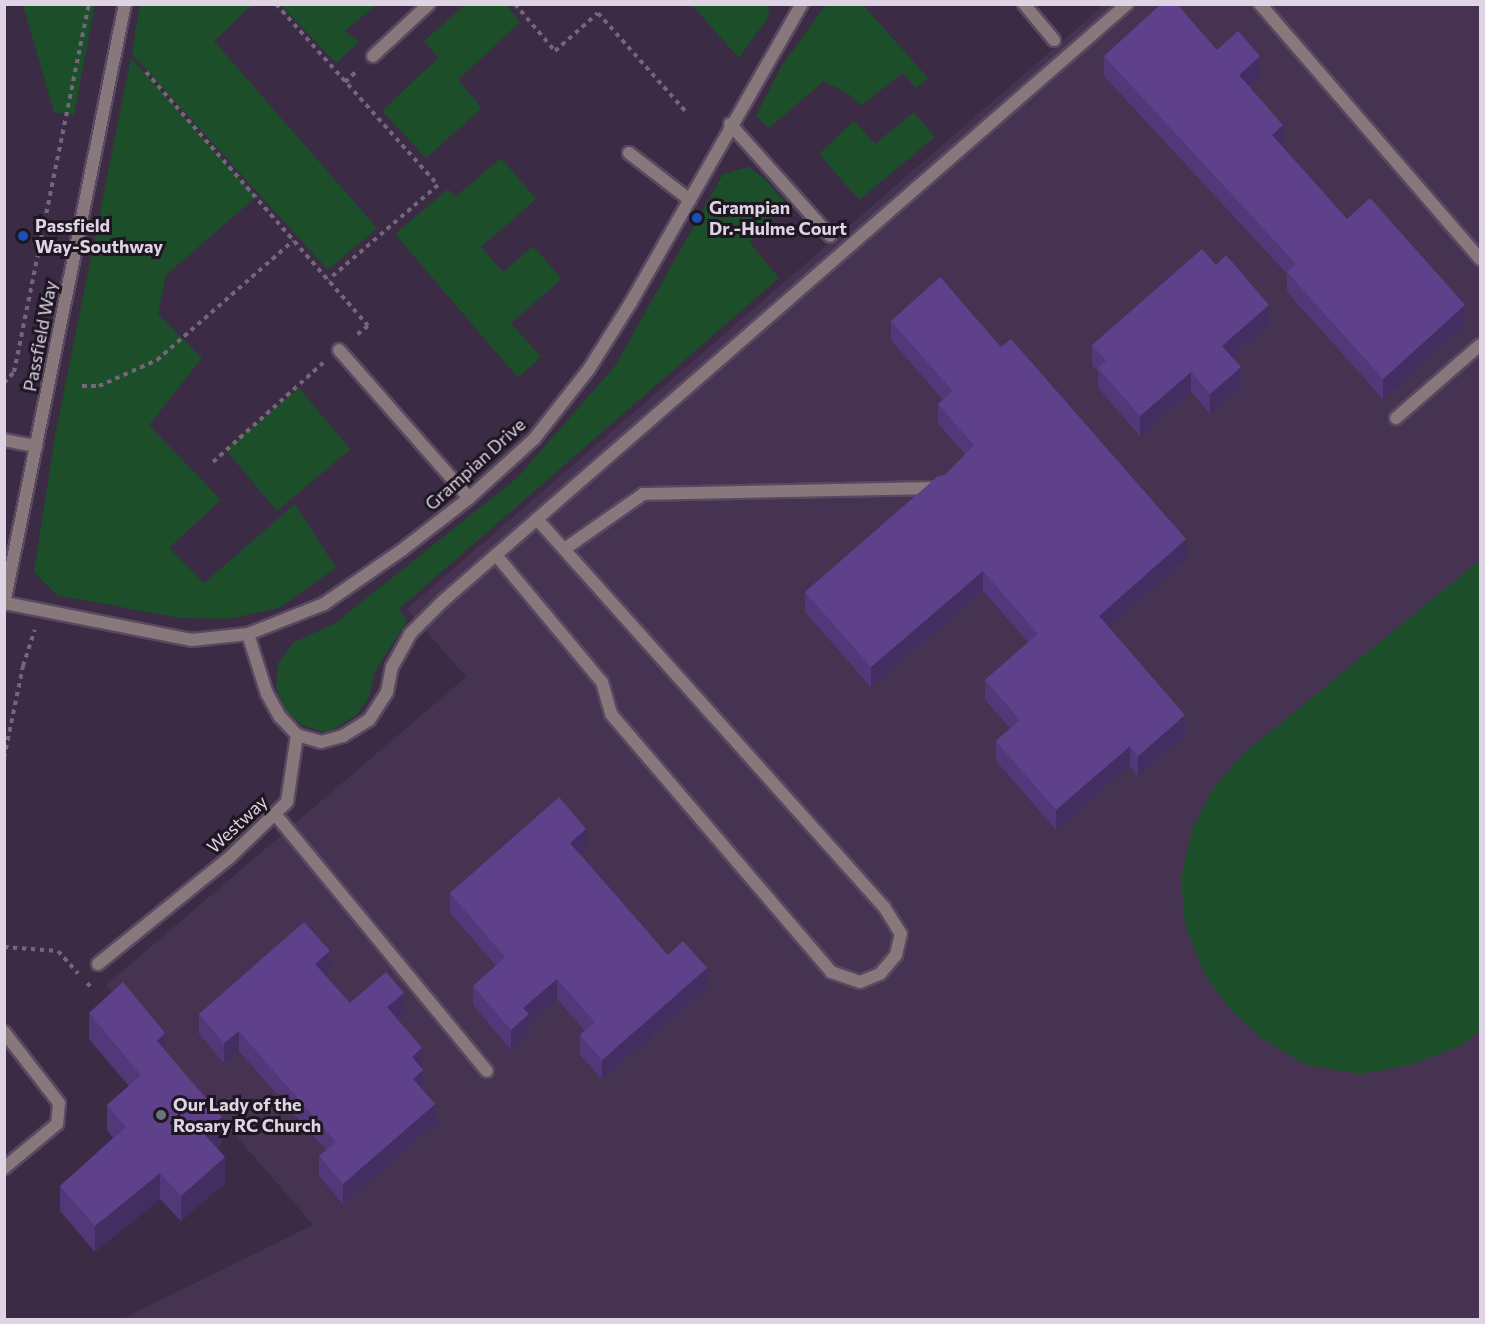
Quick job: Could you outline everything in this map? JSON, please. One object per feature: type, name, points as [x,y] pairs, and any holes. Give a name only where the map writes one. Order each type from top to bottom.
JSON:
[{"type":"street","name":"Passfield Way","points":[[5,603],[125,4]]},
{"type":"street","points":[[373,56],[429,4]]},
{"type":"street","name":"Grampian Drive","points":[[5,603],[192,640],[248,634],[324,604],[469,498],[534,439],[589,369],[690,200],[730,124],[802,4]]},
{"type":"street","points":[[1024,4],[1054,40]]},
{"type":"street","points":[[248,634],[267,694],[280,717],[297,735],[321,742],[343,736],[369,720],[387,692],[392,668],[410,634],[496,555],[1127,4]]},
{"type":"street","points":[[1260,4],[1480,259]]},
{"type":"street","points":[[730,124],[830,236]]},
{"type":"street","points":[[629,153],[690,200]]},
{"type":"street","points":[[1396,418],[1480,345]]},
{"type":"street","points":[[339,350],[469,498]]},
{"type":"street","points":[[4,440],[36,446]]},
{"type":"street","points":[[566,548],[643,494],[940,488]]},
{"type":"street","points":[[496,555],[602,682],[611,714],[831,972],[860,982],[880,974],[896,955],[901,934],[884,907],[566,548],[537,519]]},
{"type":"street","name":"Westway","points":[[98,964],[229,858],[287,802],[297,735]]},
{"type":"street","points":[[275,814],[487,1071]]},
{"type":"street","points":[[4,1032],[59,1103],[57,1124],[4,1168]]},
{"type":"path","points":[[4,383],[14,372],[89,4]]},
{"type":"path","points":[[276,4],[438,185],[328,280]]},
{"type":"path","points":[[515,4],[555,51],[597,14],[688,114]]},
{"type":"path","points":[[146,72],[368,326],[213,462]]},
{"type":"path","points":[[82,386],[99,386],[157,360],[293,241]]},
{"type":"path","points":[[4,758],[23,666],[33,645]]},
{"type":"path","points":[[4,946],[58,951],[93,989]]},
{"type":"shaded area","points":[[1104,5],[1480,5],[1480,1319],[122,1319],[313,1225],[106,985],[466,677],[407,609]]},
{"type":"green space","points":[[23,5],[95,5],[74,115],[54,112]]},
{"type":"green space","points":[[140,5],[252,5],[214,41],[377,228],[328,270],[132,54]]},
{"type":"green space","points":[[281,5],[376,5],[345,31],[359,42],[336,63]]},
{"type":"green space","points":[[465,5],[507,5],[520,22],[458,80],[482,108],[426,158],[382,111],[438,58],[424,41]]},
{"type":"green space","points":[[692,5],[768,5],[769,16],[739,58]]},
{"type":"green space","points":[[826,5],[863,5],[928,78],[916,88],[902,73],[861,106],[850,95],[824,81],[769,128],[756,116],[782,65]]},
{"type":"green space","points":[[131,58],[256,197],[166,275],[158,314],[202,358],[149,425],[221,500],[169,548],[204,583],[295,504],[336,568],[279,608],[228,619],[179,618],[57,595],[34,572],[55,435]]},
{"type":"green space","points":[[914,112],[935,137],[859,200],[819,154],[854,121],[875,144]]},
{"type":"green space","points":[[501,158],[536,199],[481,247],[503,272],[533,246],[562,279],[511,323],[541,357],[518,378],[395,234],[448,189],[455,197]]},
{"type":"green space","points":[[748,167],[765,179],[787,205],[749,242],[779,278],[399,609],[407,621],[375,671],[369,697],[357,715],[326,733],[302,725],[285,710],[276,687],[278,663],[294,642],[334,624],[517,478],[615,366],[723,174]]},
{"type":"green space","points":[[299,388],[350,449],[277,511],[225,450]]},
{"type":"green space","points":[[1480,560],[1480,1030],[1462,1045],[1411,1065],[1360,1074],[1306,1065],[1264,1040],[1231,1011],[1205,975],[1185,926],[1181,879],[1192,829],[1213,789],[1243,754]]},
{"type":"building","points":[[1161,4],[1177,4],[1217,50],[1238,31],[1260,56],[1239,75],[1283,125],[1272,135],[1347,219],[1370,198],[1465,305],[1383,379],[1287,272],[1296,264],[1104,56]]},
{"type":"building","points":[[1202,249],[1216,265],[1226,255],[1269,305],[1222,346],[1241,367],[1210,394],[1191,372],[1140,416],[1098,368],[1106,361],[1092,345]]},
{"type":"building","points":[[940,277],[1001,347],[1011,339],[1186,539],[1099,616],[1185,715],[1138,756],[1130,746],[1056,810],[996,741],[1020,720],[985,680],[1038,634],[983,571],[871,667],[805,592],[938,476],[945,475],[974,445],[938,404],[953,391],[891,321]]},
{"type":"building","points":[[559,797],[586,829],[570,843],[668,955],[683,941],[707,968],[602,1060],[580,1035],[595,1022],[557,979],[523,1008],[529,1014],[511,1030],[473,986],[505,957],[450,893]]},
{"type":"building","points":[[304,922],[330,951],[315,964],[350,1003],[386,972],[404,993],[387,1007],[422,1048],[412,1057],[423,1070],[413,1079],[435,1104],[343,1184],[319,1156],[336,1142],[239,1031],[224,1043],[199,1014]]},
{"type":"building","name":"Our Lady of the Rosary RC Church","points":[[123,982],[165,1033],[157,1041],[222,1117],[204,1134],[225,1157],[181,1196],[160,1173],[95,1226],[60,1186],[126,1127],[107,1105],[141,1075],[89,1013]]},
{"type":"place","name":"Grampian Dr.-Hulme Court","points":[[697,218]]},
{"type":"place","name":"Passfield Way-Southway","points":[[23,236]]},
{"type":"place","name":"Our Lady of the Rosary RC Church","points":[[161,1115]]}]
